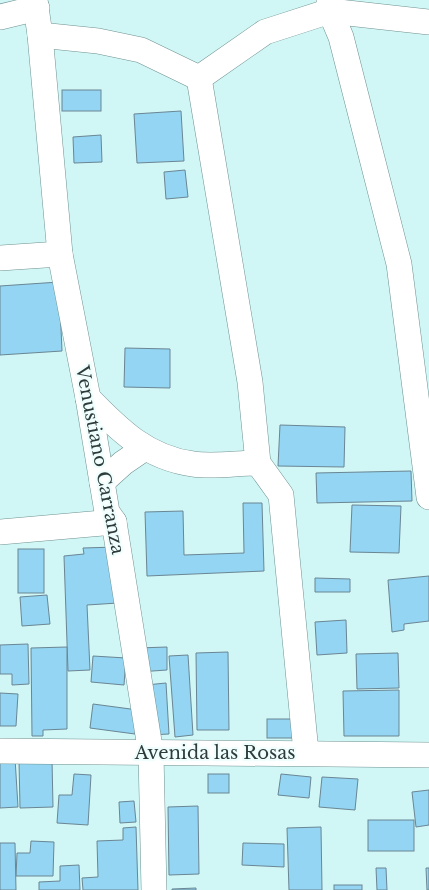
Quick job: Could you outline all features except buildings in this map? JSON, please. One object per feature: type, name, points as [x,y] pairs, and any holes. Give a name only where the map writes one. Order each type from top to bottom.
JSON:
[{"type":"street","points":[[0,17],[36,4]]},
{"type":"street","name":"Venustiano Carranza","points":[[36,4],[60,254],[88,398],[107,512],[114,522],[151,754],[154,890]]},
{"type":"street","points":[[199,78],[265,32],[330,5],[429,22]]},
{"type":"street","points":[[330,5],[341,37],[398,264],[429,497]]},
{"type":"street","points":[[40,35],[98,41],[141,50],[199,78]]},
{"type":"street","points":[[199,78],[250,382],[258,463],[281,496],[306,752]]},
{"type":"street","points":[[0,258],[60,254]]},
{"type":"street","points":[[88,398],[121,432],[145,448],[193,464],[258,463]]},
{"type":"street","points":[[102,482],[123,463],[145,448]]},
{"type":"street","points":[[0,532],[114,522]]},
{"type":"street","name":"Avenida las Rosas","points":[[0,751],[151,754],[306,752],[429,755]]}]
